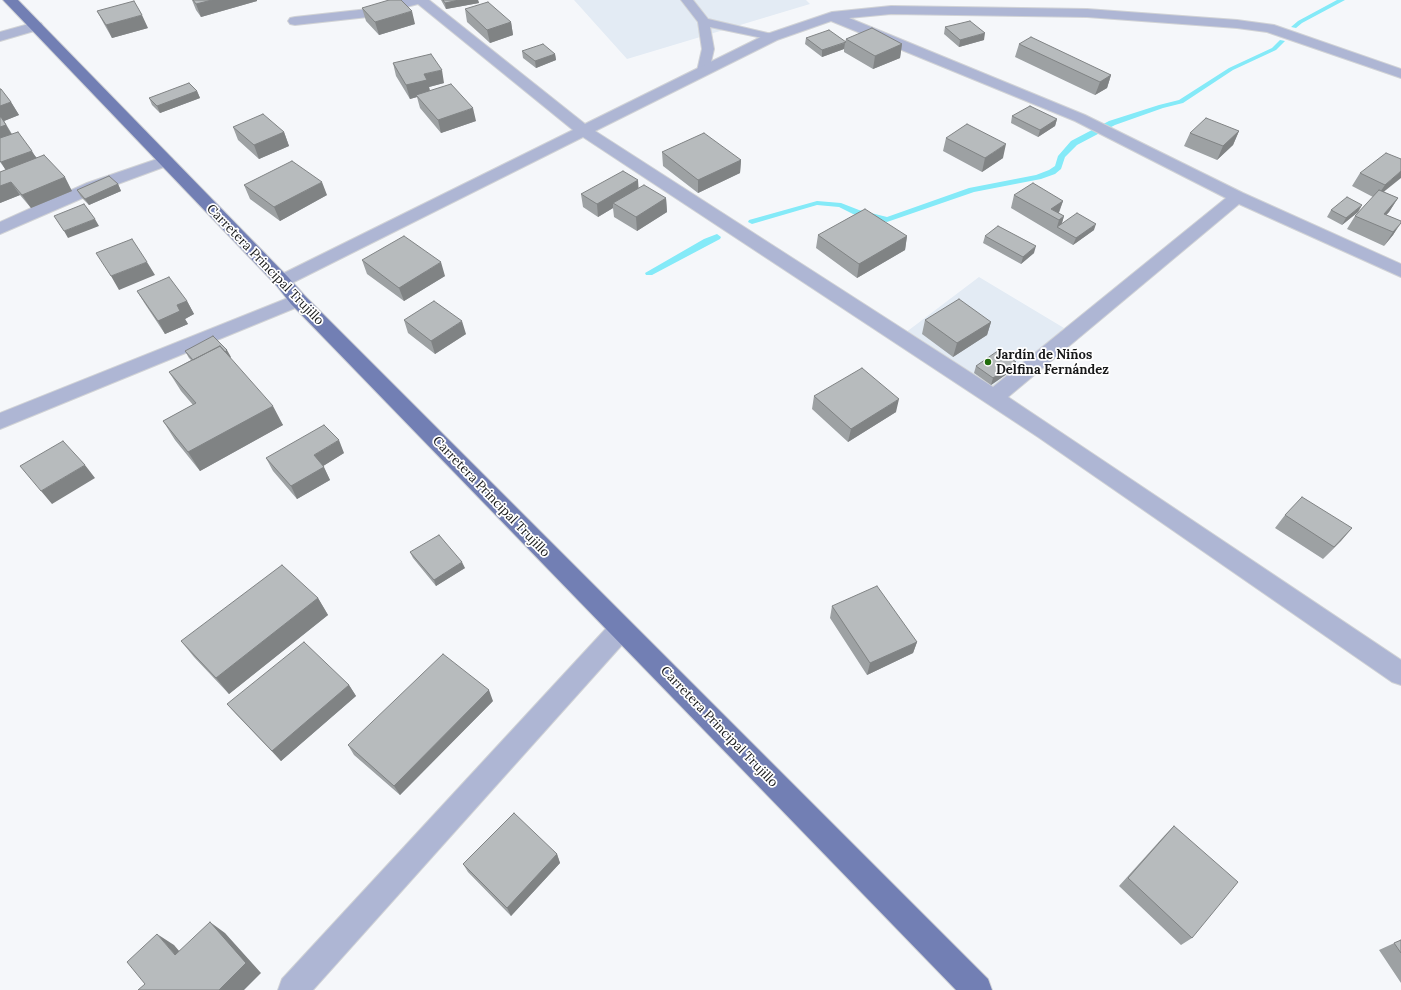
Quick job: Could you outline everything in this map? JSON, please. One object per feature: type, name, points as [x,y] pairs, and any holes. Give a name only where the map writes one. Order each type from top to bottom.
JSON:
[{"type":"main road","name":"Carretera Principal Trujillo","points":[[10,0],[282,281],[298,300],[977,990]]},
{"type":"street","points":[[295,21],[368,13],[417,0]]},
{"type":"street","points":[[421,0],[584,131],[1045,431],[1401,674]]},
{"type":"street","points":[[282,281],[772,37],[832,16],[870,0]]},
{"type":"street","points":[[832,16],[891,10],[1080,13],[1237,24],[1269,28],[1401,74]]},
{"type":"street","points":[[832,16],[1088,122],[1236,197],[1401,272]]},
{"type":"street","points":[[0,37],[36,26]]},
{"type":"street","points":[[0,229],[93,187],[166,161]]},
{"type":"street","points":[[994,398],[1236,197]]},
{"type":"street","points":[[0,421],[298,300]]},
{"type":"street","points":[[293,990],[621,629]]},
{"type":"lane","points":[[687,0],[704,22],[708,49],[703,71]]},
{"type":"lane","points":[[704,22],[772,37]]},
{"type":"shaded area","points":[[574,0],[806,0],[810,4],[627,59]]},
{"type":"shaded area","name":"Jardín de Niños Delfina Fernández","points":[[979,277],[1064,328],[994,391],[905,333]]},
{"type":"building","points":[[193,0],[212,0],[196,4]]},
{"type":"building","points":[[389,0],[401,0],[412,11],[375,22],[362,8]]},
{"type":"building","points":[[443,0],[459,0],[445,3]]},
{"type":"building","points":[[134,1],[142,15],[106,25],[97,11]]},
{"type":"building","points":[[488,2],[511,22],[487,30],[465,9]]},
{"type":"building","points":[[970,21],[985,33],[960,40],[945,27]]},
{"type":"building","points":[[872,28],[902,44],[875,56],[846,39]]},
{"type":"building","points":[[829,30],[846,42],[822,50],[806,38]]},
{"type":"building","points":[[1031,37],[1111,75],[1100,82],[1019,44]]},
{"type":"building","points":[[543,44],[555,54],[535,61],[522,51]]},
{"type":"building","points":[[431,54],[442,70],[424,74],[427,80],[406,85],[393,63]]},
{"type":"building","points":[[189,83],[197,91],[157,106],[149,98]]},
{"type":"building","points":[[451,84],[473,108],[438,120],[416,95]]},
{"type":"building","points":[[1,89],[11,102],[0,106]]},
{"type":"building","points":[[1030,106],[1057,119],[1040,130],[1012,116]]},
{"type":"building","points":[[263,114],[284,132],[254,145],[233,127]]},
{"type":"building","points":[[0,117],[6,125],[0,127]]},
{"type":"building","points":[[1206,118],[1239,131],[1223,146],[1190,133]]},
{"type":"building","points":[[967,124],[1006,144],[985,158],[946,138]]},
{"type":"building","points":[[18,132],[32,151],[1,162],[0,138]]},
{"type":"building","points":[[704,133],[741,160],[698,180],[662,152]]},
{"type":"building","points":[[1386,153],[1401,159],[1401,171],[1385,185],[1360,173]]},
{"type":"building","points":[[44,155],[65,177],[22,195],[11,182],[0,186],[0,172]]},
{"type":"building","points":[[292,161],[322,182],[274,207],[244,185]]},
{"type":"building","points":[[623,171],[638,180],[597,204],[581,194]]},
{"type":"building","points":[[109,176],[118,184],[85,199],[77,190]]},
{"type":"building","points":[[1033,183],[1063,201],[1051,209],[1064,216],[1059,220],[1014,195]]},
{"type":"building","points":[[644,185],[666,198],[636,217],[613,203]]},
{"type":"building","points":[[1379,190],[1398,198],[1384,214],[1401,221],[1393,232],[1355,216]]},
{"type":"building","points":[[1347,197],[1362,205],[1346,218],[1331,210]]},
{"type":"building","points":[[84,204],[95,219],[64,231],[54,216]]},
{"type":"building","points":[[865,209],[907,236],[859,264],[818,235]]},
{"type":"building","points":[[1077,213],[1096,224],[1076,238],[1057,227]]},
{"type":"building","points":[[998,226],[1036,246],[1023,257],[985,236]]},
{"type":"building","points":[[404,236],[441,262],[399,288],[362,260]]},
{"type":"building","points":[[132,239],[147,262],[111,276],[96,253]]},
{"type":"building","points":[[169,277],[187,301],[177,305],[180,311],[158,321],[137,291]]},
{"type":"building","points":[[959,299],[991,322],[957,343],[925,320]]},
{"type":"building","points":[[434,301],[462,321],[431,341],[404,320]]},
{"type":"building","points":[[213,336],[227,350],[225,352],[220,346],[193,360],[185,351]]},
{"type":"building","points":[[220,346],[273,406],[188,452],[163,421],[196,403],[169,372]]},
{"type":"building","points":[[999,350],[1016,362],[993,378],[976,366]]},
{"type":"building","points":[[862,368],[899,399],[851,429],[814,396]]},
{"type":"building","points":[[324,425],[339,440],[314,455],[324,467],[291,486],[266,458]]},
{"type":"building","points":[[63,441],[85,465],[41,491],[20,466]]},
{"type":"building","points":[[1302,497],[1352,528],[1334,547],[1285,515]]},
{"type":"building","points":[[439,535],[462,562],[434,580],[410,552]]},
{"type":"building","points":[[282,565],[318,598],[216,678],[181,641]]},
{"type":"building","points":[[877,586],[917,642],[870,663],[832,606]]},
{"type":"building","points":[[304,642],[349,685],[272,751],[227,704]]},
{"type":"building","points":[[443,654],[489,690],[394,786],[348,745]]},
{"type":"building","points":[[514,813],[557,854],[507,908],[463,864]]},
{"type":"building","points":[[1174,826],[1238,882],[1192,938],[1128,878]]},
{"type":"building","points":[[210,922],[246,963],[219,990],[138,990],[145,984],[127,962],[157,934],[175,955]]},
{"type":"building","points":[[1401,940],[1401,953],[1394,943]]},
{"type":"waterway","points":[[1294,27],[1300,22],[1342,0]]},
{"type":"waterway","points":[[752,222],[817,203],[841,205],[856,212],[887,220],[972,190],[1038,177],[1052,172],[1058,167],[1062,156],[1074,143],[1112,123],[1161,106],[1181,102],[1231,69],[1274,49],[1282,41]]},
{"type":"waterway","points":[[649,273],[717,237]]},
{"type":"place","name":"Jardín de Niños Delfina Fernández","points":[[988,362]]}]
